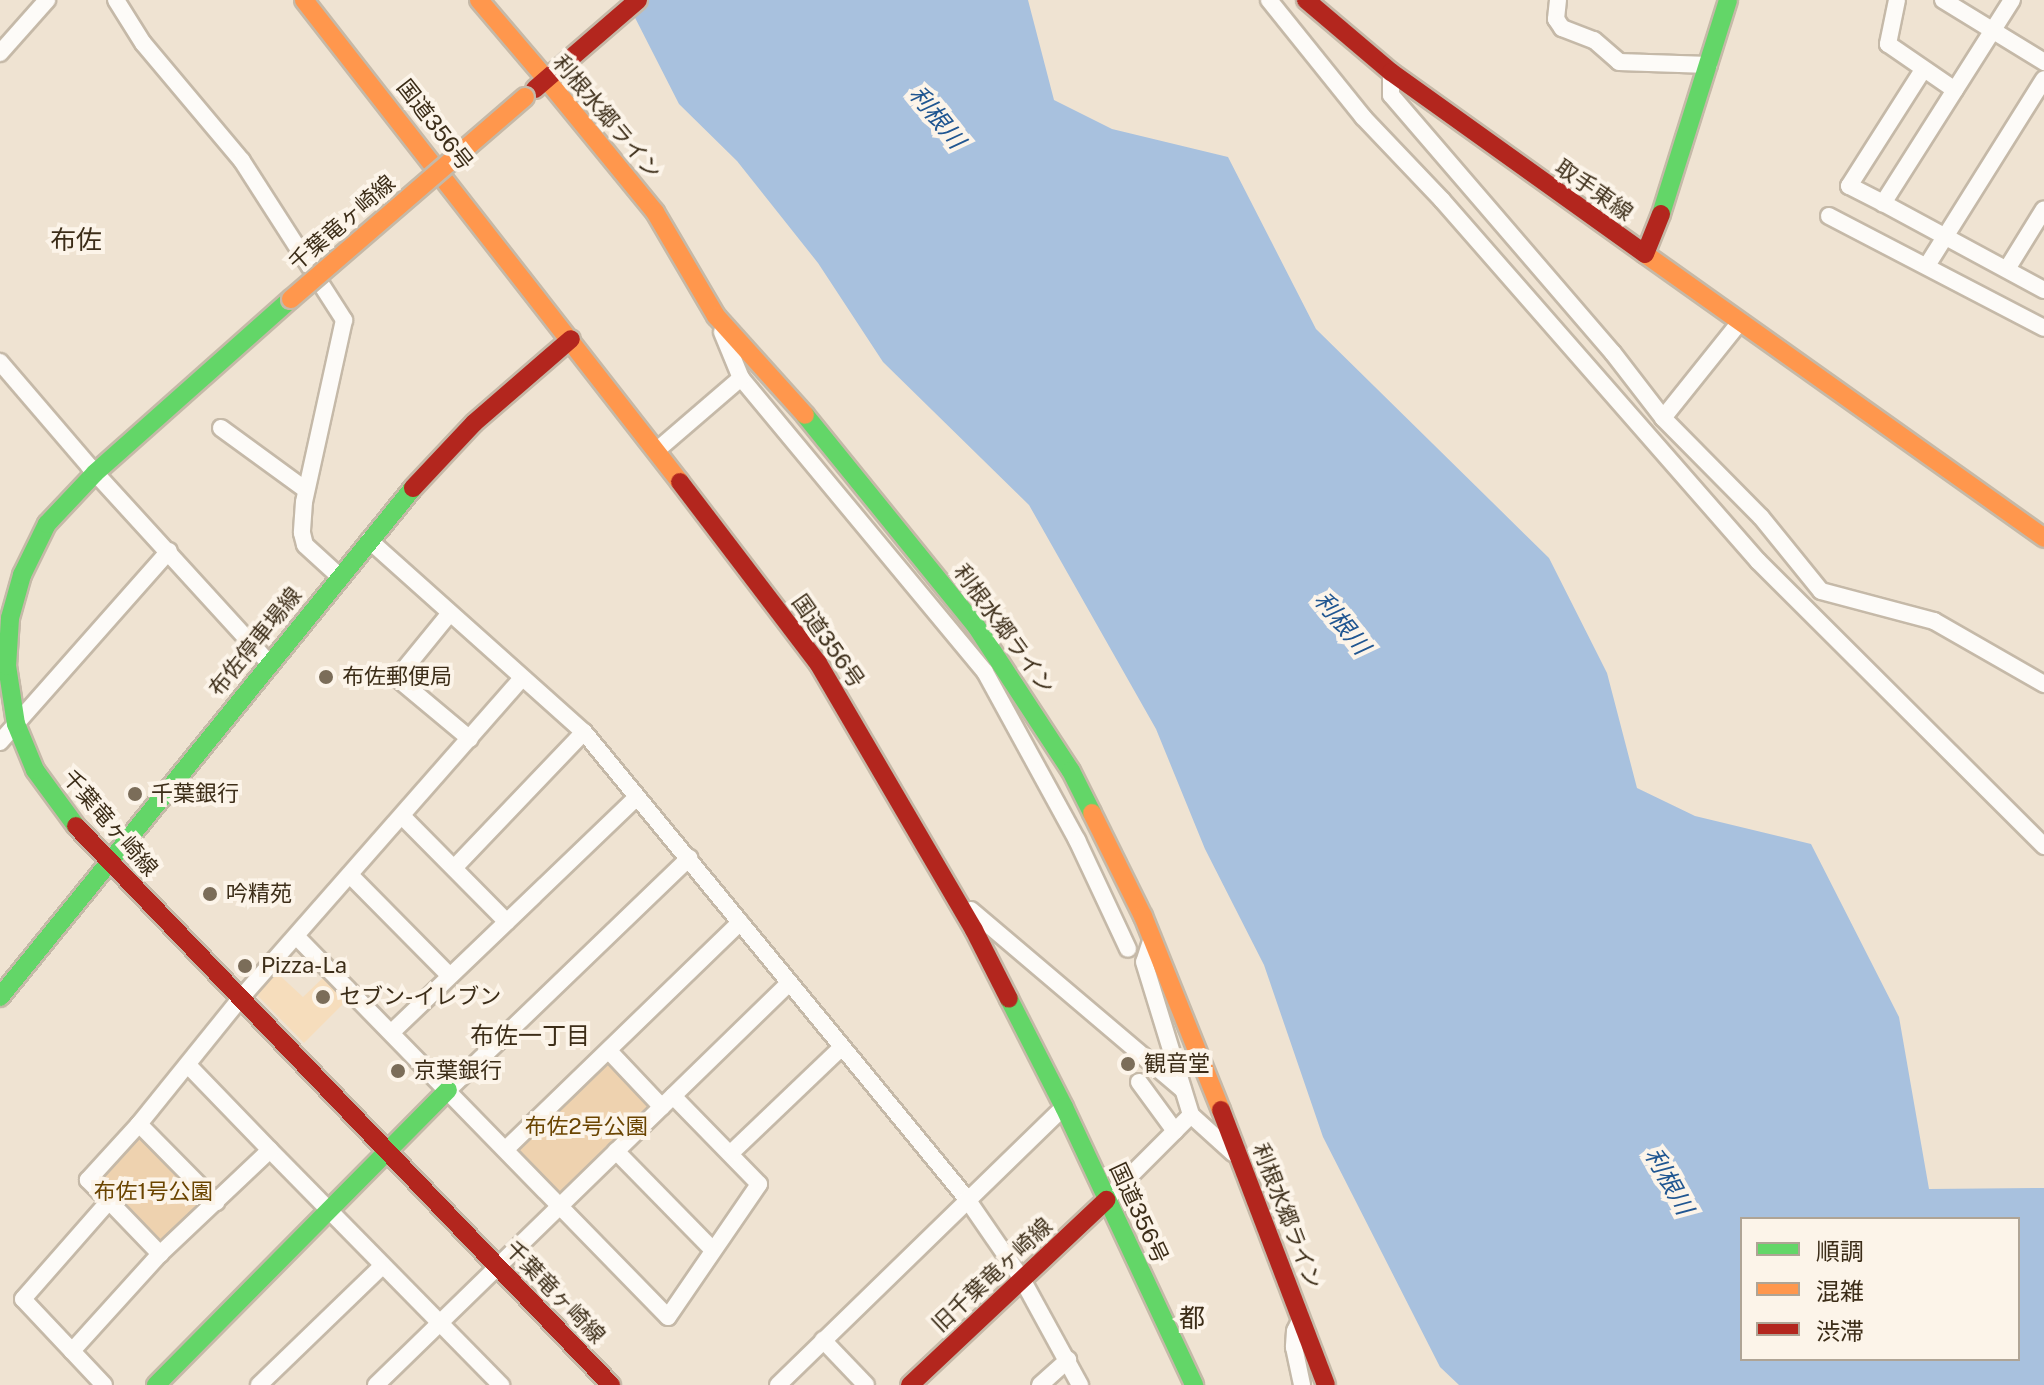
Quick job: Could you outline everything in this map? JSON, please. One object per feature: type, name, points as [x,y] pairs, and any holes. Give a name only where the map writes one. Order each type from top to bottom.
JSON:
[{"type":"main road","name":"国道356号","points":[[304,0],[571,339],[818,663],[957,897],[1064,1107],[1194,1385]]},
{"type":"main road","name":"利根水郷ライン","points":[[479,0],[553,75],[655,212],[716,316],[858,477],[1014,679],[1071,771],[1152,938],[1241,1160],[1326,1385]]},
{"type":"main road","name":"千葉竜ヶ崎線","points":[[611,1385],[109,862],[51,796],[35,770],[16,724],[3,666],[10,618],[30,555],[59,509],[95,473],[291,299],[638,0]]},
{"type":"main road","name":"取手東線","points":[[1306,0],[1327,5],[1391,72],[1645,254],[1673,183],[1728,0]]},
{"type":"main road","points":[[1645,254],[2044,538]]},
{"type":"main road","name":"布佐停車場線","points":[[0,997],[369,540],[474,423],[571,339]]},
{"type":"main road","points":[[156,1385],[448,1090]]},
{"type":"main road","name":"旧千葉竜ヶ崎線","points":[[910,1385],[1106,1200]]},
{"type":"street","points":[[0,53],[47,0]]},
{"type":"street","points":[[116,0],[143,43],[242,161],[344,320],[306,490],[302,533],[305,545],[339,576]]},
{"type":"street","points":[[1269,0],[1363,117],[1442,200],[1758,561],[2044,846]]},
{"type":"street","points":[[1558,0],[1556,19],[1562,28],[1594,40],[1619,62],[1709,65]]},
{"type":"street","points":[[1897,0],[1888,44],[1955,90]]},
{"type":"street","points":[[1943,0],[2044,62]]},
{"type":"street","points":[[1883,203],[2012,0]]},
{"type":"street","points":[[1923,70],[1849,186],[2044,290]]},
{"type":"street","points":[[1391,72],[1391,95],[1613,353],[1663,418],[1761,517],[1821,591],[1934,621],[2044,684]]},
{"type":"street","points":[[1928,264],[2044,79]]},
{"type":"street","points":[[2007,269],[2044,209]]},
{"type":"street","points":[[1829,216],[1928,264],[2044,328]]},
{"type":"street","points":[[716,316],[741,378],[985,672],[1077,840],[1128,949]]},
{"type":"street","points":[[1663,418],[1739,323]]},
{"type":"street","points":[[0,362],[95,473],[269,663]]},
{"type":"street","points":[[741,378],[785,391]]},
{"type":"street","points":[[656,451],[741,378]]},
{"type":"street","points":[[221,428],[306,490]]},
{"type":"street","points":[[369,540],[584,732],[967,1199],[1022,1279],[1080,1385]]},
{"type":"street","points":[[0,742],[169,551]]},
{"type":"street","points":[[450,613],[397,678],[470,739]]},
{"type":"street","points":[[160,1254],[88,1180],[139,1124],[240,999],[522,678]]},
{"type":"street","points":[[454,868],[584,732]]},
{"type":"street","points":[[393,1031],[637,797]]},
{"type":"street","points":[[402,816],[507,922]]},
{"type":"street","points":[[448,1090],[689,858]]},
{"type":"street","points":[[351,876],[449,975]]},
{"type":"street","points":[[957,897],[1183,1090]]},
{"type":"street","points":[[506,1149],[740,922]]},
{"type":"street","points":[[297,937],[393,1031],[668,1317],[759,1184],[731,1153],[609,1051]]},
{"type":"street","points":[[1152,938],[1144,962],[1191,1115],[1241,1160]]},
{"type":"street","points":[[376,1385],[788,984]]},
{"type":"street","points":[[731,1153],[841,1048]]},
{"type":"street","points":[[188,1065],[498,1384]]},
{"type":"street","points":[[1139,1082],[1175,1131]]},
{"type":"street","points":[[778,1385],[1064,1107]]},
{"type":"street","points":[[1106,1200],[1191,1115]]},
{"type":"street","points":[[139,1124],[216,1202]]},
{"type":"street","points":[[72,1351],[160,1254],[270,1150]]},
{"type":"street","points":[[616,1151],[712,1249]]},
{"type":"street","points":[[104,1385],[23,1299],[109,1201]]},
{"type":"street","points":[[259,1385],[381,1267]]},
{"type":"street","points":[[1301,1319],[1295,1331],[1294,1347],[1302,1385]]},
{"type":"street","points":[[823,1340],[866,1385]]},
{"type":"street","points":[[1040,1385],[1068,1360]]},
{"type":"shaded area","points":[[275,971],[303,997],[327,974],[350,997],[304,1043],[255,993]]},
{"type":"green space","name":"布佐2号公園","points":[[611,1059],[656,1105],[565,1192],[558,1192],[517,1149]]},
{"type":"green space","name":"布佐1号公園","points":[[140,1133],[208,1203],[163,1247],[95,1177]]},
{"type":"water","name":"利根川","points":[[626,0],[1028,0],[1054,100],[1112,129],[1228,157],[1316,329],[1549,558],[1607,673],[1637,788],[1695,816],[1811,844],[1899,1017],[1929,1189],[2044,1188],[2044,1385],[1459,1385],[1440,1367],[1323,1137],[1264,965],[1205,849],[1156,729],[1029,505],[883,362],[818,263],[737,161],[679,104]]},
{"type":"traffic: fast","points":[[1661,214],[1728,0]]},
{"type":"traffic: fast","points":[[76,826],[35,770],[16,724],[7,666],[10,618],[22,575],[47,524],[95,473],[291,299]]},
{"type":"traffic: fast","points":[[805,415],[976,626],[1071,771],[1092,813]]},
{"type":"traffic: fast","points":[[0,997],[413,488]]},
{"type":"traffic: fast","points":[[1009,999],[1064,1107],[1194,1385]]},
{"type":"traffic: fast","points":[[156,1385],[448,1090]]},
{"type":"traffic: slow","points":[[304,0],[680,482]]},
{"type":"traffic: slow","points":[[479,0],[547,80]]},
{"type":"traffic: slow","points":[[547,80],[655,212],[716,316],[805,415]]},
{"type":"traffic: slow","points":[[291,299],[525,97]]},
{"type":"traffic: slow","points":[[1645,254],[2044,538]]},
{"type":"traffic: slow","points":[[1092,813],[1143,916],[1221,1110]]},
{"type":"traffic: jam","points":[[535,89],[638,0]]},
{"type":"traffic: jam","points":[[1306,0],[1391,72],[1645,254],[1661,214]]},
{"type":"traffic: jam","points":[[413,488],[474,423],[571,339]]},
{"type":"traffic: jam","points":[[680,482],[818,663],[974,930],[1009,999]]},
{"type":"traffic: jam","points":[[76,826],[611,1385]]},
{"type":"traffic: jam","points":[[1221,1110],[1326,1385]]},
{"type":"traffic: jam","points":[[910,1385],[1106,1200]]},
{"type":"place","name":"布佐郵便局","points":[[326,677]]},
{"type":"place","name":"千葉銀行","points":[[135,794]]},
{"type":"place","name":"吟精苑","points":[[210,894]]},
{"type":"place","name":"Pizza-La","points":[[245,966]]},
{"type":"place","name":"セブン-イレブン","points":[[323,997]]},
{"type":"place","name":"観音堂","points":[[1128,1064]]},
{"type":"place","name":"京葉銀行","points":[[398,1071]]},
{"type":"district","name":"布佐","points":[[76,240]]},
{"type":"district","name":"布佐一丁目","points":[[530,1036]]},
{"type":"district","name":"都","points":[[1192,1318]]}]
